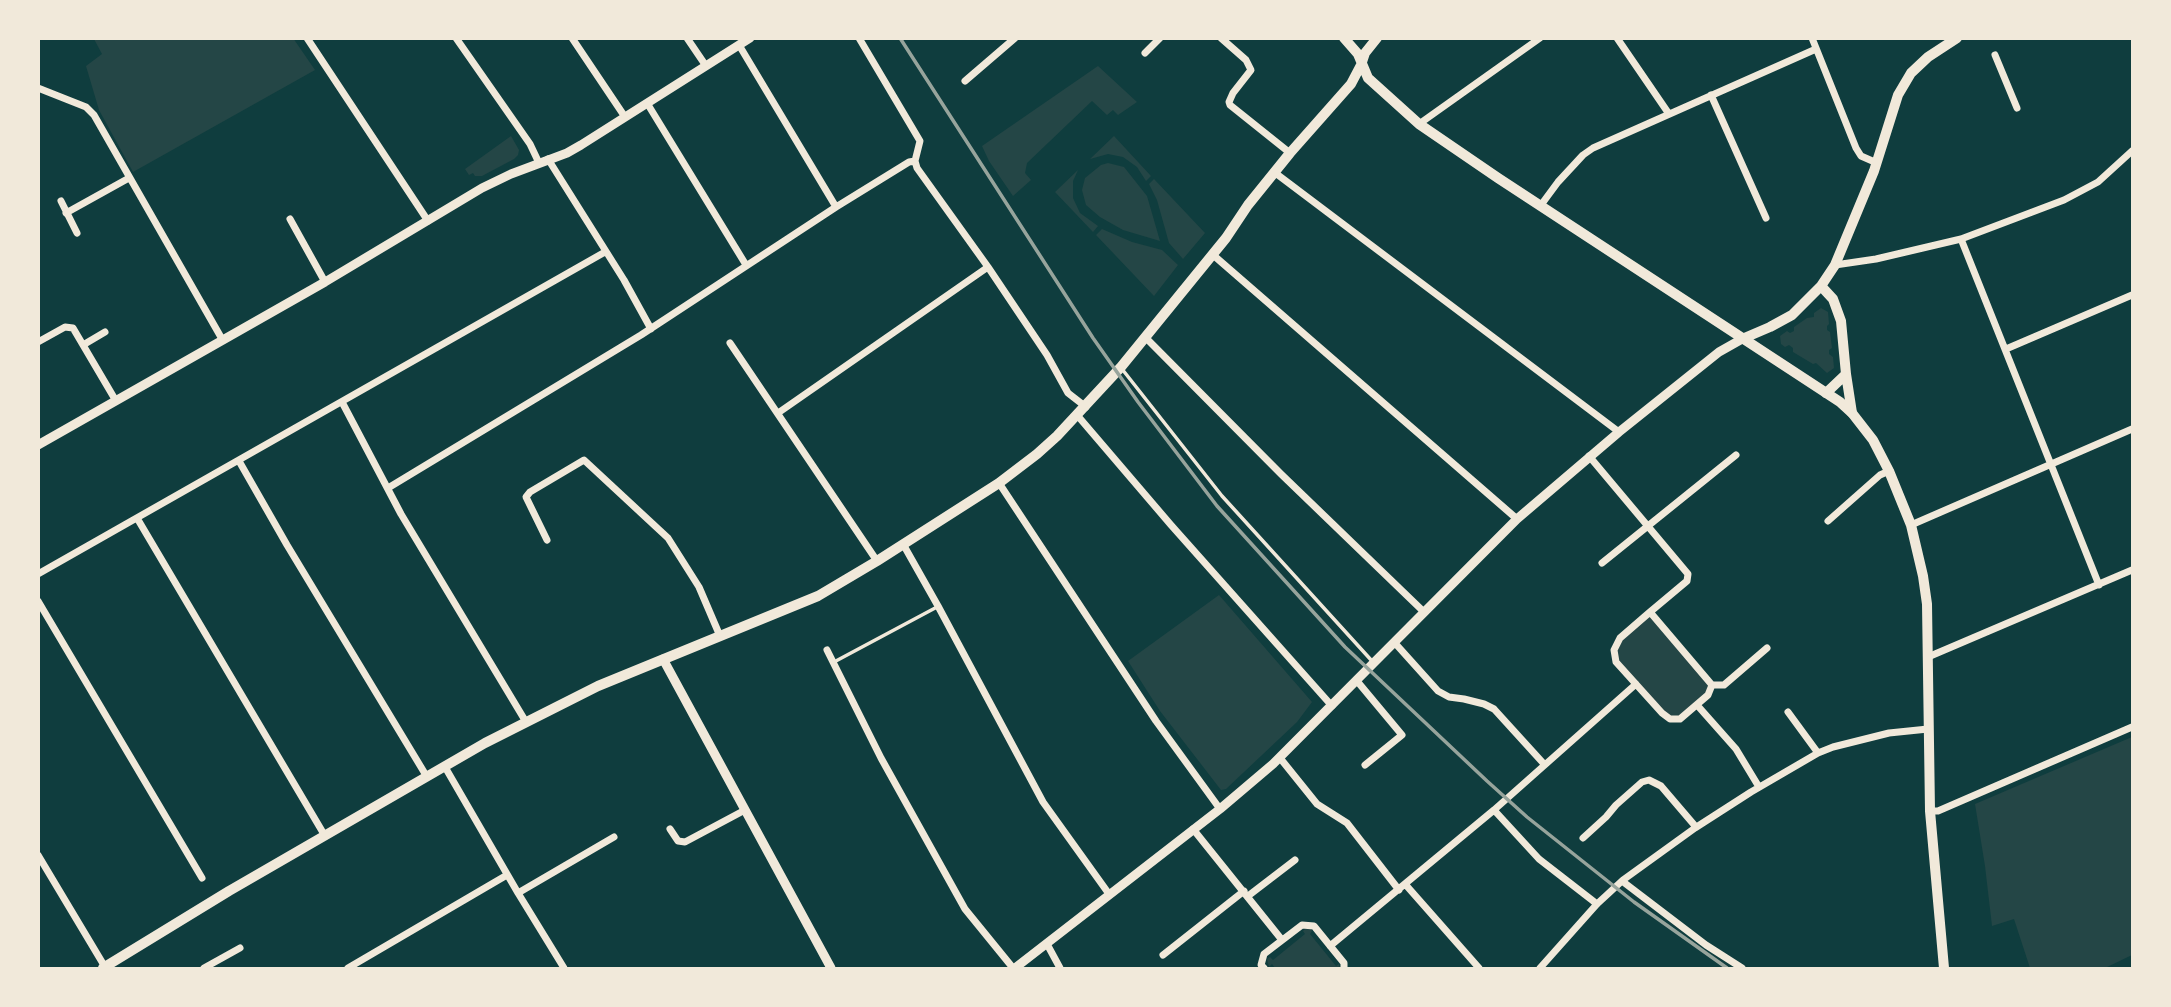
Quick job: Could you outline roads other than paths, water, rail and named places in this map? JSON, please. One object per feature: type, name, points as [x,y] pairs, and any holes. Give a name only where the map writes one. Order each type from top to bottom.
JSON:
[{"type":"main road","points":[[1344,38],[1355,50],[1368,78],[1419,124],[1826,393],[1853,413],[1873,440],[1889,471],[1910,525],[1927,604],[1930,811],[1944,968]]},
{"type":"main road","points":[[104,968],[119,964],[229,891],[526,722],[598,686],[807,601],[877,561],[999,483],[1037,454],[1086,407],[1121,367],[1274,172],[1351,84],[1365,53],[1377,38]]},
{"type":"main road","points":[[1742,339],[1792,315],[1821,286],[1835,265],[1877,163],[1898,95],[1912,73],[1928,57],[1956,38]]},
{"type":"main road","points":[[1821,286],[1833,299],[1839,314],[1853,413]]},
{"type":"main road","points":[[1826,393],[1846,374]]},
{"type":"street","points":[[307,38],[428,221]]},
{"type":"street","points":[[456,38],[624,280],[651,329]]},
{"type":"street","points":[[572,38],[625,117]]},
{"type":"street","points":[[687,38],[706,66]]},
{"type":"street","points":[[38,445],[325,282],[482,188],[574,149],[750,38]]},
{"type":"street","points":[[859,38],[920,141],[920,148],[915,155],[917,168],[988,267],[1047,355],[1068,393],[1086,407]]},
{"type":"street","points":[[965,82],[1015,38]]},
{"type":"street","points":[[1144,53],[1160,38]]},
{"type":"street","points":[[1220,38],[1247,60],[1251,70],[1233,93],[1230,105],[1290,153]]},
{"type":"street","points":[[1419,124],[1540,38]]},
{"type":"street","points":[[1617,38],[1670,114]]},
{"type":"street","points":[[1812,38],[1856,148],[1861,156],[1877,163]]},
{"type":"street","points":[[739,45],[835,207]]},
{"type":"street","points":[[1541,205],[1558,182],[1593,148],[1816,49]]},
{"type":"street","points":[[1995,55],[2017,108]]},
{"type":"street","points":[[38,88],[86,107],[94,115],[222,339]]},
{"type":"street","points":[[1711,95],[1766,218]]},
{"type":"street","points":[[647,103],[746,265]]},
{"type":"street","points":[[1835,265],[1876,259],[1961,239],[2064,201],[2098,182],[2133,151]]},
{"type":"street","points":[[388,488],[651,329],[835,207],[909,162],[915,161]]},
{"type":"street","points":[[1274,172],[1619,432]]},
{"type":"street","points":[[66,213],[129,178]]},
{"type":"street","points":[[61,201],[77,233]]},
{"type":"street","points":[[290,219],[325,282]]},
{"type":"street","points":[[1961,239],[2099,585]]},
{"type":"street","points":[[38,574],[605,252]]},
{"type":"street","points":[[1212,254],[1517,519]]},
{"type":"street","points":[[778,413],[988,267]]},
{"type":"street","points":[[2006,349],[2133,295]]},
{"type":"street","points":[[38,342],[65,327],[73,328],[116,401]]},
{"type":"street","points":[[83,345],[106,332]]},
{"type":"street","points":[[1145,337],[1281,474],[1424,612]]},
{"type":"street","points":[[827,650],[881,758],[965,909],[1014,968],[1220,809],[1280,758],[1517,519],[1589,456],[1719,352],[1742,339]]},
{"type":"street","points":[[730,343],[877,561]]},
{"type":"street","points":[[342,402],[401,514],[526,722]]},
{"type":"street","points":[[1077,415],[1332,706]]},
{"type":"street","points":[[1910,525],[2133,429]]},
{"type":"street","points":[[1602,563],[1736,455]]},
{"type":"street","points":[[1589,456],[1688,574],[1687,581],[1620,638],[1614,650],[1616,662],[1670,719],[1680,719],[1708,695],[1713,685]]},
{"type":"street","points":[[547,540],[526,497],[584,460],[668,538],[699,587],[720,636]]},
{"type":"street","points":[[239,461],[427,777]]},
{"type":"street","points":[[1828,521],[1880,475],[1889,471]]},
{"type":"street","points":[[999,483],[1156,721],[1220,809]]},
{"type":"street","points":[[137,518],[325,836]]},
{"type":"street","points":[[903,544],[1043,802],[1109,894]]},
{"type":"street","points":[[1928,657],[2133,570]]},
{"type":"street","points":[[38,601],[202,878]]},
{"type":"street","points":[[1650,612],[1713,685],[1724,685],[1767,648]]},
{"type":"street","points":[[1394,642],[1438,691],[1449,697],[1484,704],[1494,709],[1544,764]]},
{"type":"street","points":[[663,659],[831,968]]},
{"type":"street","points":[[1357,681],[1402,735],[1364,765]]},
{"type":"street","points":[[1331,946],[1494,810],[1636,684]]},
{"type":"street","points":[[1697,705],[1736,750],[1759,787]]},
{"type":"street","points":[[1788,712],[1818,753]]},
{"type":"street","points":[[1930,811],[1938,811],[2133,727]]},
{"type":"street","points":[[1540,968],[1597,904],[1622,881],[1696,827],[1759,787],[1833,747],[1889,733],[1928,729]]},
{"type":"street","points":[[1280,758],[1317,804],[1347,823],[1402,887],[1479,968]]},
{"type":"street","points":[[445,767],[564,968]]},
{"type":"street","points":[[1583,838],[1642,782],[1649,780],[1661,786],[1696,827]]},
{"type":"street","points":[[670,829],[678,841],[685,842],[745,810]]},
{"type":"street","points":[[1494,810],[1539,859],[1597,904]]},
{"type":"street","points":[[1193,829],[1282,940]]},
{"type":"street","points":[[518,893],[614,837]]},
{"type":"street","points":[[38,855],[104,968]]},
{"type":"street","points":[[1163,955],[1295,860]]},
{"type":"street","points":[[348,968],[507,875]]},
{"type":"street","points":[[1622,881],[1706,945],[1742,968]]},
{"type":"street","points":[[1264,968],[1261,965],[1264,954],[1302,925],[1314,926],[1344,963],[1344,968]]},
{"type":"street","points":[[1047,944],[1060,968]]},
{"type":"street","points":[[204,968],[240,948]]},
{"type":"lane","points":[[1121,367],[1222,496],[1374,663]]},
{"type":"lane","points":[[834,662],[938,606]]},
{"type":"railway","points":[[900,38],[1093,338],[1217,506],[1345,647],[1487,781],[1527,817],[1634,902],[1727,968]]}]
